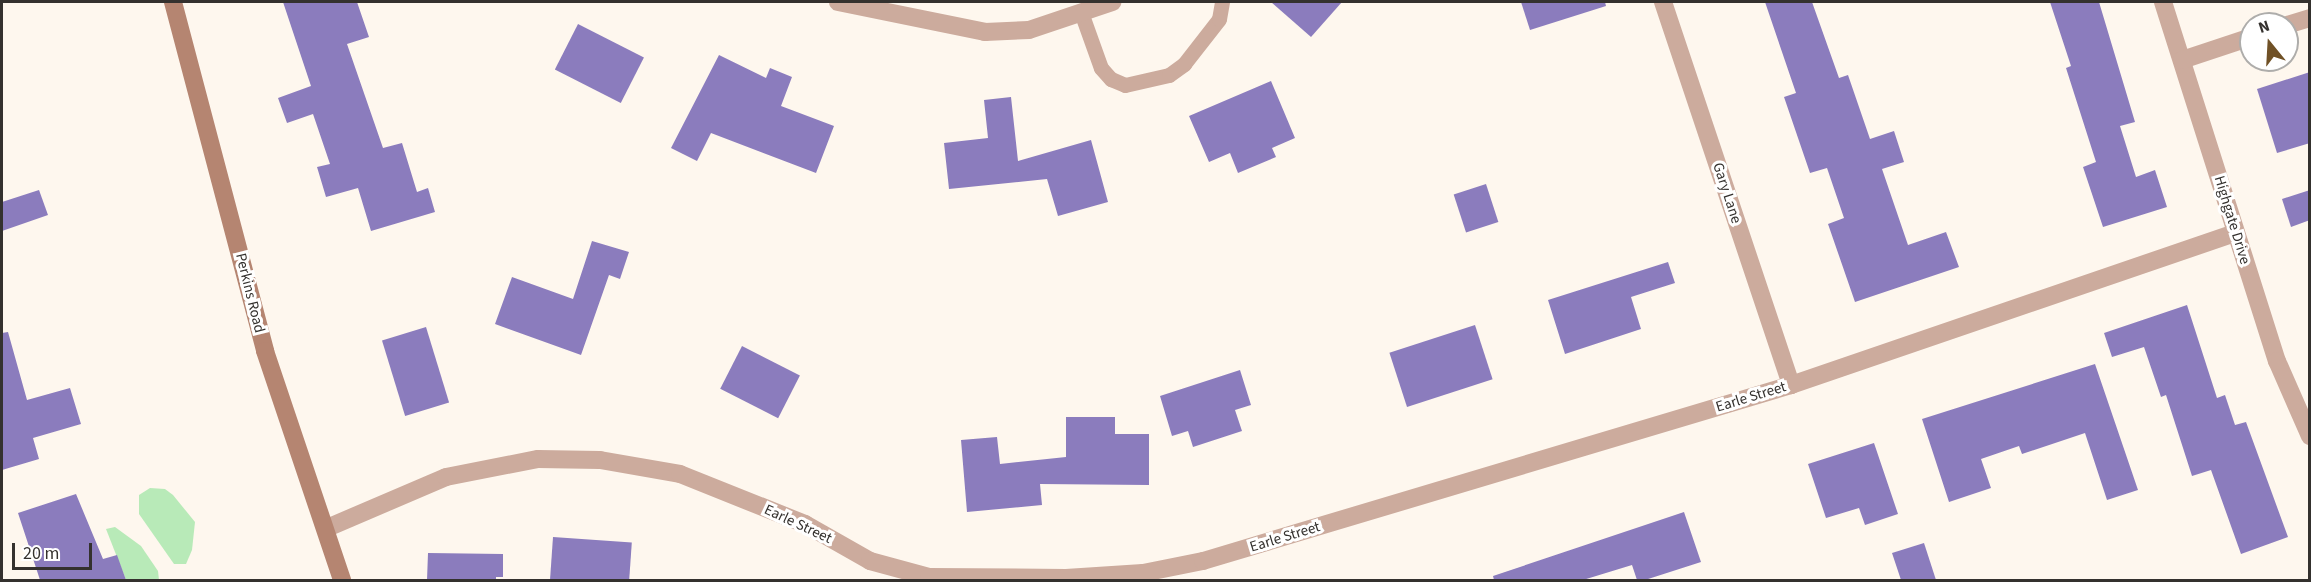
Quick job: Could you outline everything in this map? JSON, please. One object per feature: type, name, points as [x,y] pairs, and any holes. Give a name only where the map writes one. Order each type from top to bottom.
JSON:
[{"type":"main road","name":"Perkins Road","points":[[173,2],[190,56],[265,351],[327,528],[342,580]]},
{"type":"street","points":[[838,2],[985,32],[1029,30],[1082,15],[1112,2]]},
{"type":"street","name":"Gary Lane","points":[[1663,2],[1791,385]]},
{"type":"street","name":"Highgate Drive","points":[[2163,2],[2277,361],[2310,436]]},
{"type":"street","points":[[2182,60],[2239,41]]},
{"type":"street","name":"Earle Street","points":[[327,528],[446,477],[538,459],[600,460],[680,474],[805,524],[870,561],[929,577],[1066,578],[1143,573],[1203,561],[1791,385],[2236,233]]},
{"type":"lane","points":[[1082,15],[1101,68],[1111,79],[1125,85],[1169,75],[1184,64],[1219,19],[1222,2]]},
{"type":"green space","points":[[150,488],[165,489],[173,495],[195,522],[192,550],[186,564],[174,564],[139,514],[139,495]]},
{"type":"green space","points":[[115,527],[141,546],[158,571],[159,580],[126,580],[106,529]]},
{"type":"building","points":[[283,2],[357,2],[369,37],[347,44],[383,148],[402,143],[417,192],[428,188],[435,212],[371,231],[358,188],[326,197],[317,167],[330,164],[313,114],[287,123],[278,98],[311,86]]},
{"type":"building","points":[[1271,2],[1342,2],[1311,37]]},
{"type":"building","points":[[1521,2],[1605,2],[1606,6],[1530,30]]},
{"type":"building","points":[[1765,2],[1812,2],[1839,78],[1848,75],[1870,139],[1894,131],[1904,162],[1882,169],[1908,245],[1946,232],[1959,267],[1855,302],[1828,224],[1844,218],[1827,168],[1810,173],[1784,97],[1796,93]]},
{"type":"building","points":[[2050,2],[2099,2],[2135,122],[2120,126],[2136,177],[2155,170],[2167,207],[2103,227],[2083,167],[2096,162],[2066,68],[2071,66]]},
{"type":"building","points":[[578,24],[644,58],[621,103],[555,69]]},
{"type":"building","points":[[719,55],[766,78],[770,68],[792,77],[781,106],[834,126],[816,173],[711,133],[697,161],[671,148]]},
{"type":"building","points":[[2310,72],[2310,143],[2277,153],[2257,89]]},
{"type":"building","points":[[1271,81],[1295,138],[1272,148],[1276,157],[1238,173],[1230,153],[1209,162],[1189,116]]},
{"type":"building","points":[[1011,97],[1018,161],[1091,140],[1108,202],[1058,216],[1047,179],[949,189],[944,143],[988,138],[984,100]]},
{"type":"building","points":[[1486,184],[1498,222],[1466,233],[1454,195]]},
{"type":"building","points":[[39,190],[48,215],[2,231],[2,202]]},
{"type":"building","points":[[2310,190],[2310,220],[2291,227],[2282,199]]},
{"type":"building","points":[[592,241],[629,252],[620,279],[609,275],[581,355],[495,324],[512,277],[573,299]]},
{"type":"building","points":[[1668,262],[1675,283],[1631,297],[1641,329],[1565,354],[1548,300]]},
{"type":"building","points":[[2187,305],[2217,398],[2225,395],[2235,425],[2246,422],[2288,537],[2241,554],[2211,470],[2192,476],[2166,395],[2161,397],[2144,347],[2112,357],[2104,333]]},
{"type":"building","points":[[1475,325],[1493,379],[1407,407],[1389,353]]},
{"type":"building","points":[[426,327],[449,403],[405,416],[382,340]]},
{"type":"building","points":[[8,332],[27,400],[70,388],[81,424],[33,438],[39,459],[2,470],[2,333]]},
{"type":"building","points":[[742,346],[800,376],[778,418],[720,389]]},
{"type":"building","points":[[2095,364],[2138,490],[2107,500],[2085,433],[2022,454],[2019,446],[1981,459],[1991,488],[1949,502],[1922,419]]},
{"type":"building","points":[[1240,370],[1251,405],[1235,410],[1242,431],[1193,447],[1188,431],[1172,436],[1160,396]]},
{"type":"building","points":[[1066,417],[1115,417],[1115,434],[1149,434],[1149,485],[1040,484],[1042,505],[967,512],[961,440],[997,437],[1000,464],[1066,457]]},
{"type":"building","points":[[1874,443],[1898,514],[1865,525],[1859,508],[1826,518],[1808,464]]},
{"type":"building","points":[[76,494],[103,559],[117,555],[126,580],[40,580],[18,513]]},
{"type":"building","points":[[1684,512],[1701,562],[1645,580],[1637,580],[1632,565],[1583,580],[1494,580],[1493,576]]},
{"type":"building","points":[[553,537],[632,543],[629,580],[550,580]]},
{"type":"building","points":[[1924,543],[1936,580],[1901,580],[1892,553]]},
{"type":"building","points":[[428,553],[503,554],[503,577],[496,577],[496,580],[427,580]]}]
